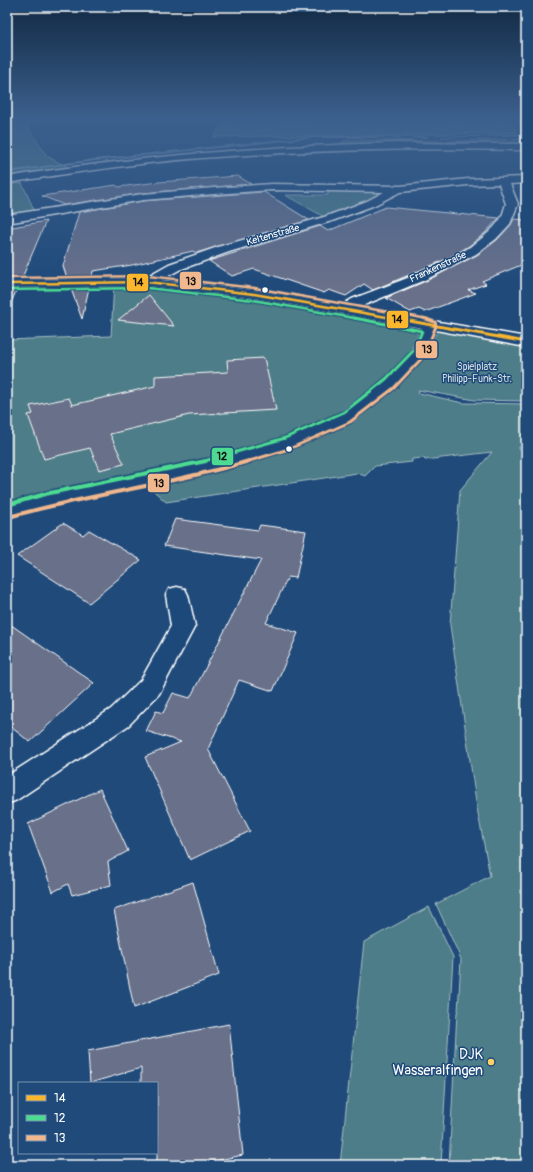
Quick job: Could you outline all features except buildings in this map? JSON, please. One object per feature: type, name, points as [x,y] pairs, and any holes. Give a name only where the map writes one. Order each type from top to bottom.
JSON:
[{"type":"street","points":[[7,180],[41,175]]},
{"type":"street","points":[[7,219],[113,202],[214,191],[272,187],[400,189],[468,182],[526,180]]},
{"type":"street","name":"Frankenstraße","points":[[344,310],[357,302],[451,263],[484,244],[502,227],[508,217],[512,202],[503,181]]},
{"type":"street","name":"Keltenstraße","points":[[146,282],[174,267],[225,249],[328,219],[371,203],[400,189]]},
{"type":"street","points":[[7,284],[146,282],[254,294],[526,342]]},
{"type":"street","points":[[7,511],[46,500],[212,466],[288,444],[347,417],[390,383],[419,353],[430,326]]},
{"type":"street","points":[[7,791],[120,717],[150,687],[183,626],[177,595]]},
{"type":"green space","points":[[7,175],[42,175],[7,180]]},
{"type":"green space","points":[[22,183],[35,212],[7,217],[7,185]]},
{"type":"green space","points":[[328,187],[400,189],[328,219],[285,195],[328,195]]},
{"type":"green space","points":[[114,283],[192,287],[231,292],[426,327],[416,351],[387,381],[344,416],[285,442],[209,464],[7,507],[7,340],[111,336]]},
{"type":"green space","name":"Spielplatz Philipp-Funk-Str.","points":[[433,328],[526,344],[526,401],[475,400],[418,390],[419,393],[463,403],[526,404],[526,446],[519,447],[519,449],[526,448],[526,1165],[449,1165],[461,959],[436,904],[490,876],[477,808],[450,625],[460,490],[492,452],[425,460],[424,458],[412,459],[412,462],[375,466],[365,476],[357,473],[166,502],[145,483],[351,419]]},
{"type":"green space","points":[[429,907],[453,957],[441,1165],[340,1165],[364,942]]},
{"type":"transit line","name":"13","points":[[7,278],[148,276],[255,288],[431,320],[435,322],[436,326],[424,356],[394,388],[350,422],[289,449],[213,472],[47,506],[9,517]]},
{"type":"transit line","name":"14","points":[[7,284],[147,282],[254,294],[526,342]]},
{"type":"transit line","name":"12","points":[[7,290],[147,288],[253,300],[422,331],[414,350],[386,379],[344,412],[285,438],[211,460],[45,494],[7,505]]},
{"type":"place","name":"DJK Wasseralfingen","points":[[491,1062]]}]
